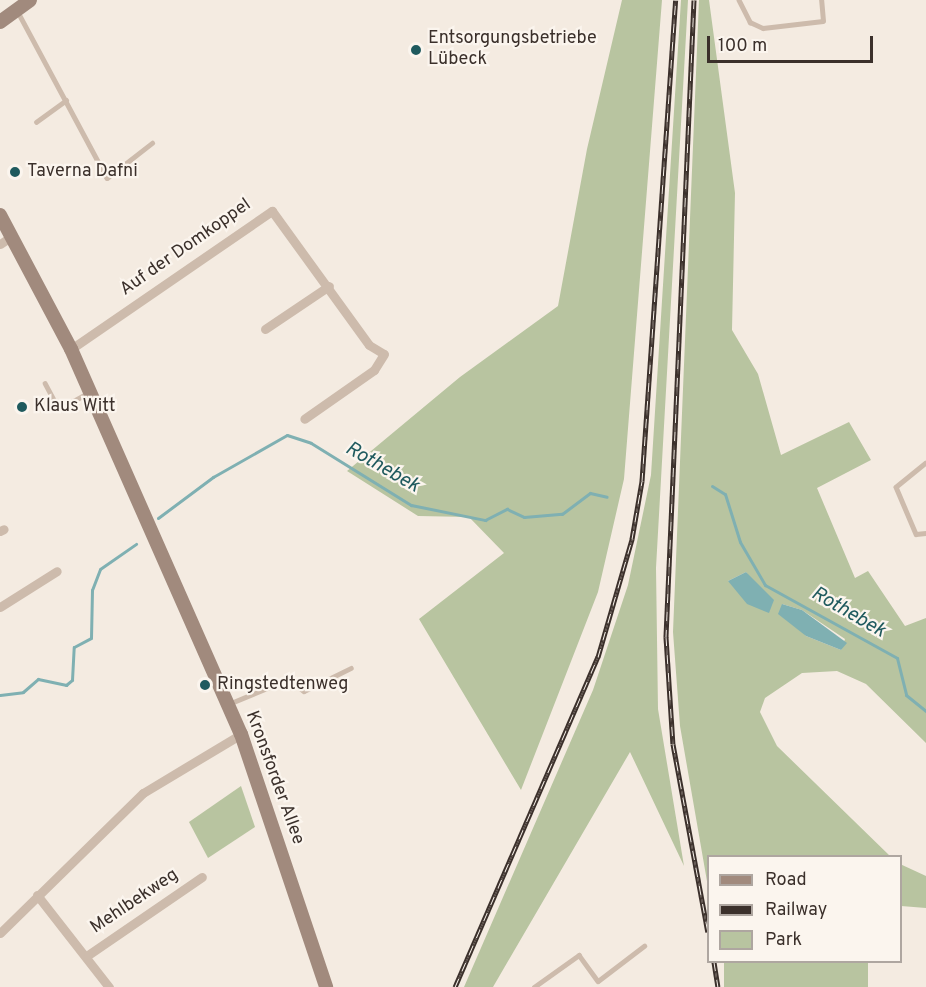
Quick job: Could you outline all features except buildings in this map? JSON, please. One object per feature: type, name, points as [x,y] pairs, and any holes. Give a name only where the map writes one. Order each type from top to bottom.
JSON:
[{"type":"main road","points":[[0,22],[30,0]]},
{"type":"main road","name":"Kronsforder Allee","points":[[0,215],[6,240],[71,349],[88,393],[241,734],[326,987]]},
{"type":"street","name":"Auf der Domkoppel","points":[[71,349],[272,211],[329,286],[369,345],[384,354],[374,370],[304,420]]},
{"type":"street","points":[[265,329],[329,286]]},
{"type":"street","points":[[0,608],[57,571]]},
{"type":"street","points":[[0,933],[143,793],[241,734]]},
{"type":"street","name":"Mehlbekweg","points":[[88,955],[202,877]]},
{"type":"street","points":[[37,896],[88,955],[109,987]]},
{"type":"lane","points":[[739,0],[750,22],[763,28],[823,21],[821,0]]},
{"type":"lane","points":[[17,9],[107,178],[152,143]]},
{"type":"lane","points":[[36,122],[66,100]]},
{"type":"lane","points":[[45,383],[59,409],[88,393]]},
{"type":"lane","points":[[926,463],[896,487],[916,534],[926,533]]},
{"type":"lane","points":[[228,704],[289,679],[304,691],[351,668]]},
{"type":"lane","points":[[594,987],[598,981],[644,946]]},
{"type":"lane","points":[[534,987],[579,955],[598,981]]},
{"type":"green space","points":[[622,0],[662,0],[624,479],[598,592],[521,790],[419,619],[504,553],[469,517],[418,516],[347,471],[460,377],[558,306],[587,149]]},
{"type":"green space","points":[[681,0],[688,0],[656,568],[658,709],[684,866],[630,752],[493,987],[464,987],[593,690],[628,585],[651,475]]},
{"type":"green space","points":[[699,0],[709,0],[735,193],[732,330],[758,374],[781,455],[849,422],[871,460],[817,488],[855,578],[868,571],[905,626],[926,618],[926,743],[866,684],[837,671],[802,673],[765,698],[760,712],[777,746],[889,855],[707,855],[707,881],[680,726],[673,632]],"holes":[[[746,572],[766,594],[728,581]],[[782,604],[802,610],[845,639],[841,650],[806,636]]]},
{"type":"green space","points":[[241,786],[255,827],[208,858],[189,822]]},
{"type":"green space","points":[[902,865],[926,876],[926,908],[902,906]]},
{"type":"green space","points":[[724,963],[868,963],[868,987],[724,987]]},
{"type":"water","points":[[746,572],[774,600],[769,613],[747,604],[728,581]]},
{"type":"water","points":[[782,604],[802,610],[847,643],[841,650],[806,636],[778,614]]},
{"type":"waterway","name":"Rothebek","points":[[158,518],[213,477],[287,435],[311,443],[411,505],[485,520],[507,509],[524,517],[562,514],[590,493],[607,497]]},
{"type":"waterway","name":"Rothebek","points":[[712,486],[725,494],[740,542],[765,585],[897,658],[906,695],[926,711]]},
{"type":"waterway","name":"Rothebek","points":[[0,695],[23,692],[38,679],[66,685],[72,680],[74,647],[91,638],[92,590],[100,569],[136,544]]},
{"type":"railway","points":[[455,987],[598,657],[632,539],[642,481],[676,0]]},
{"type":"railway","points":[[694,0],[666,637],[673,744],[707,927]]},
{"type":"railway","points":[[714,963],[718,987]]},
{"type":"place","name":"Entsorgungsbetriebe Lübeck","points":[[416,50]]},
{"type":"place","name":"Taverna Dafni","points":[[15,172]]},
{"type":"place","name":"Klaus Witt","points":[[22,407]]},
{"type":"place","name":"Ringstedtenweg","points":[[205,685]]}]
